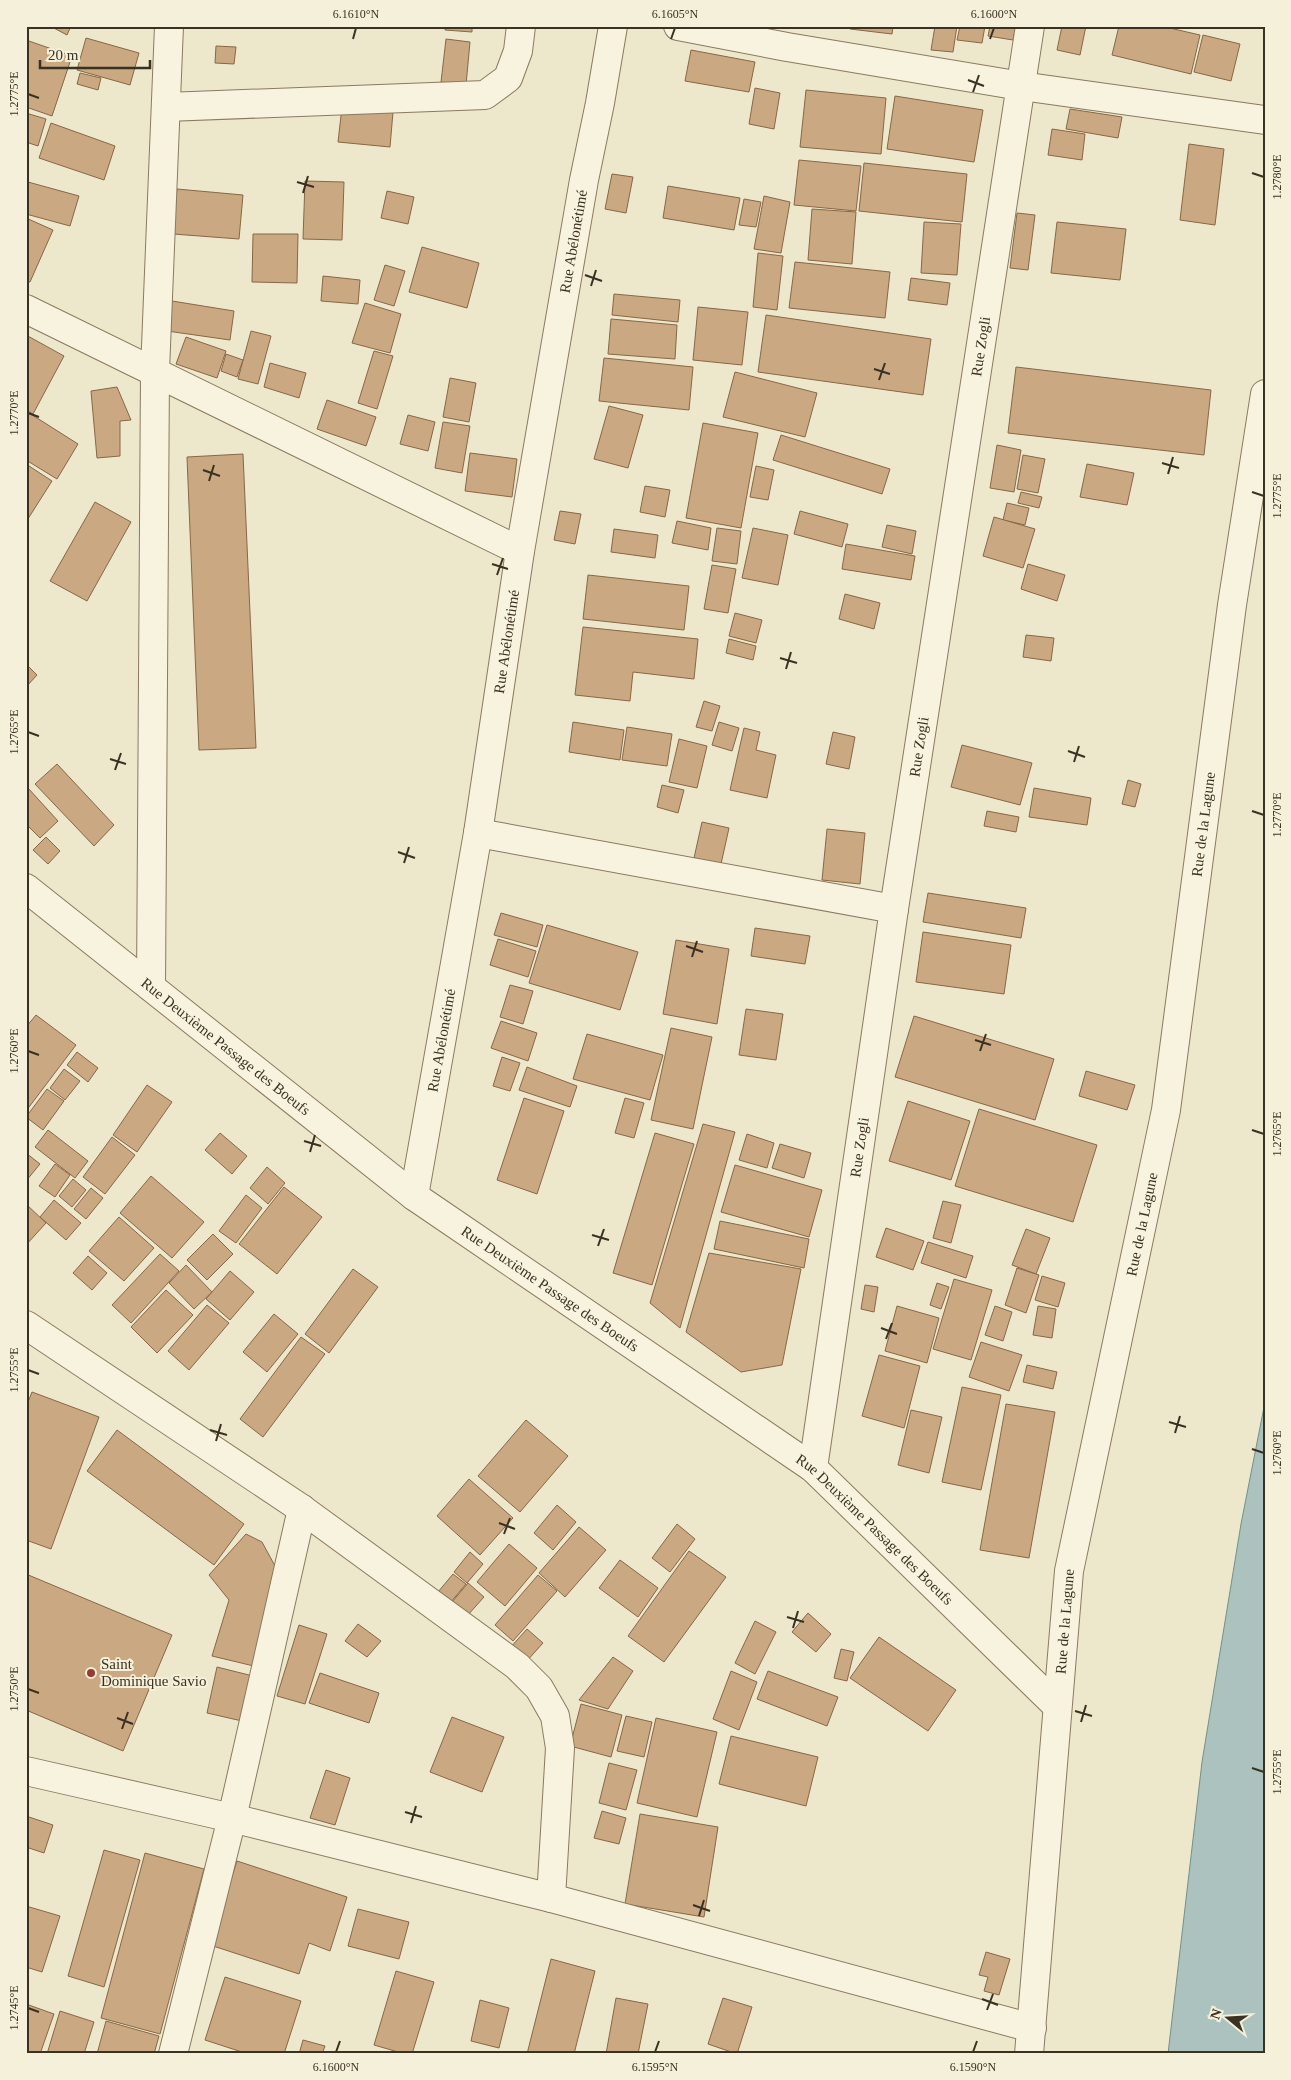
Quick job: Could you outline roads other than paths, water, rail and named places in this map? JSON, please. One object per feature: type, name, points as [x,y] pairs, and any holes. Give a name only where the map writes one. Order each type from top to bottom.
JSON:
[{"type":"street","points":[[151,987],[155,371],[169,26]]},
{"type":"street","points":[[166,107],[485,95],[508,78],[518,51],[521,26]]},
{"type":"street","name":"Rue Abélonétimé","points":[[414,1196],[478,833],[520,552],[584,180],[613,26]]},
{"type":"street","points":[[678,26],[788,36],[1021,86],[1265,120]]},
{"type":"street","name":"Rue Zogli","points":[[813,1468],[894,909],[1030,26]]},
{"type":"street","points":[[26,309],[520,552]]},
{"type":"street","name":"Rue de la Lagune","points":[[1031,2041],[1069,1571],[1166,1110],[1232,605],[1265,394]]},
{"type":"street","points":[[478,833],[894,909]]},
{"type":"street","name":"Rue Deuxième Passage des Boeufs","points":[[26,888],[414,1196],[813,1468],[1057,1706]]},
{"type":"street","points":[[26,1325],[302,1509],[516,1666],[539,1688],[555,1716],[560,1748],[551,1898]]},
{"type":"street","points":[[173,2054],[232,1818],[302,1509]]},
{"type":"street","points":[[26,1771],[232,1818],[551,1898],[1031,2041]]},
{"type":"water","points":[[1265,1402],[1265,2054],[1168,2054],[1202,1762],[1241,1524]]},
{"type":"place","name":"Saint Dominique Savio","points":[[91,1673]]}]
